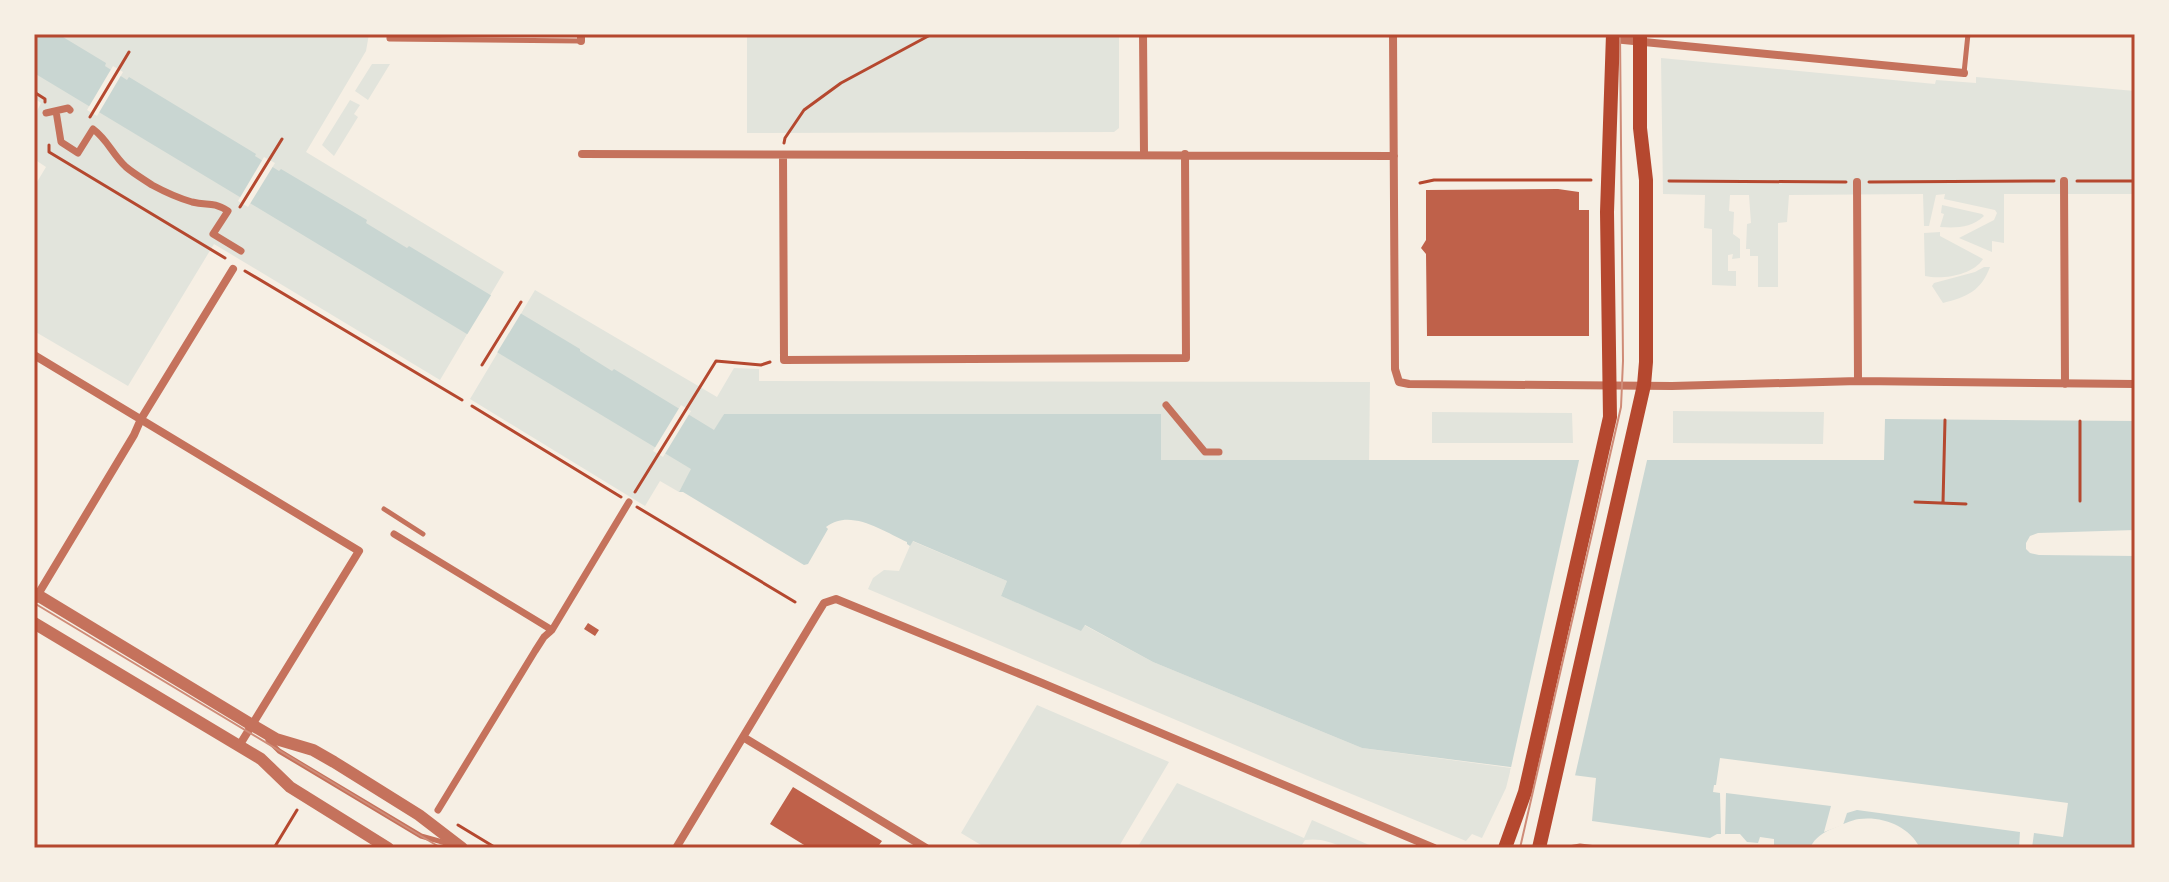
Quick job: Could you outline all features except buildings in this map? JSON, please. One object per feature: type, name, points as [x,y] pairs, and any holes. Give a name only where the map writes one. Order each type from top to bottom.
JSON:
[{"type":"main road","points":[[1505,848],[1525,792],[1610,417],[1607,212],[1613,37]]},
{"type":"main road","points":[[1539,848],[1644,385],[1646,180],[1640,128],[1640,38]]},
{"type":"street","points":[[1143,34],[1144,154]]},
{"type":"street","points":[[1393,34],[1395,369],[1399,382],[1609,385],[1858,381],[2135,384]]},
{"type":"street","points":[[1613,37],[1964,73]]},
{"type":"street","points":[[46,113],[70,110]]},
{"type":"street","points":[[56,111],[61,142],[78,153],[93,129],[105,137],[126,167],[151,184],[176,197],[197,203],[215,203],[228,211],[213,234],[241,251]]},
{"type":"street","points":[[582,154],[1394,156]]},
{"type":"street","points":[[783,155],[784,360],[1186,358],[1185,154]]},
{"type":"street","points":[[2064,181],[2065,384]]},
{"type":"street","points":[[1857,182],[1858,381]]},
{"type":"street","points":[[233,269],[35,596],[276,739],[313,750],[334,762],[419,815],[461,848]]},
{"type":"street","points":[[34,355],[359,551],[239,746]]},
{"type":"street","points":[[1164,403],[1205,452],[1219,452]]},
{"type":"street","points":[[438,810],[629,502]]},
{"type":"street","points":[[394,534],[552,630]]},
{"type":"street","points":[[676,848],[824,603],[836,599],[1434,848]]},
{"type":"street","points":[[34,623],[261,759],[290,787],[388,848]]},
{"type":"street","points":[[743,737],[915,845],[926,848]]},
{"type":"lane","points":[[389,34],[389,39],[581,37]]},
{"type":"lane","points":[[1964,73],[1968,34]]},
{"type":"lane","points":[[384,509],[423,534]]},
{"type":"lane","points":[[252,725],[279,751],[421,836],[461,848]]},
{"type":"lane","points":[[1539,848],[1596,848]]},
{"type":"path","points":[[783,155],[785,138],[804,110],[841,83],[932,34]]},
{"type":"path","points":[[89,118],[129,52]]},
{"type":"path","points":[[244,201],[282,139]]},
{"type":"path","points":[[1420,183],[1434,180],[1591,180]]},
{"type":"path","points":[[1669,181],[2135,181]]},
{"type":"path","points":[[482,365],[521,302]]},
{"type":"path","points":[[629,502],[716,361],[761,365],[784,360]]},
{"type":"path","points":[[451,394],[462,400]]},
{"type":"path","points":[[472,406],[795,602]]},
{"type":"path","points":[[1943,503],[1945,420]]},
{"type":"path","points":[[2080,421],[2080,501]]},
{"type":"path","points":[[1915,502],[1966,504]]},
{"type":"path","points":[[274,848],[297,810]]},
{"type":"path","points":[[438,810],[496,848]]},
{"type":"shaded area","points":[[34,34],[369,34],[366,51],[306,152],[504,272],[440,380],[214,244],[128,386],[34,331],[34,187],[46,167],[34,159],[34,110],[37,111],[41,103],[34,98]]},
{"type":"shaded area","points":[[34,34],[58,34],[106,63],[105,66],[127,80],[129,77],[279,171],[281,169],[367,220],[366,223],[407,248],[409,246],[714,430],[724,414],[1161,414],[1161,460],[1884,460],[1885,419],[2135,421],[2135,530],[2038,533],[2030,536],[2026,549],[2039,555],[2135,556],[2135,848],[1920,848],[1902,828],[1868,818],[1853,820],[1827,831],[1810,848],[1774,845],[1774,839],[1760,837],[1758,843],[1747,842],[1740,834],[1717,834],[1710,838],[1592,821],[1596,778],[1362,748],[1153,662],[1085,625],[1081,631],[1001,596],[1007,581],[913,541],[910,546],[866,523],[845,520],[826,527],[828,529],[808,564],[804,565],[679,492],[691,469],[34,73]]},
{"type":"shaded area","points":[[747,34],[1119,34],[1119,128],[1114,132],[747,133]]},
{"type":"shaded area","points":[[1661,58],[1935,84],[1936,80],[1976,83],[1976,77],[2135,91],[2135,194],[2004,194],[2004,243],[1992,241],[1992,252],[1959,238],[1994,220],[1995,210],[1944,199],[1945,194],[1936,195],[1929,226],[1924,226],[1923,194],[1789,195],[1787,222],[1778,223],[1778,287],[1758,287],[1758,256],[1750,256],[1750,249],[1746,249],[1747,224],[1751,223],[1749,195],[1730,195],[1729,211],[1734,212],[1733,234],[1740,239],[1740,258],[1732,259],[1733,254],[1728,255],[1728,271],[1736,271],[1736,286],[1712,285],[1712,229],[1704,228],[1705,195],[1663,194]]},
{"type":"shaded area","points":[[372,64],[390,64],[368,100],[355,91]]},
{"type":"shaded area","points":[[350,100],[360,105],[354,114],[358,117],[334,156],[322,145]]},
{"type":"shaded area","points":[[1942,205],[1984,216],[1964,226],[1940,227],[1944,214],[1941,213]]},
{"type":"shaded area","points":[[1940,232],[1940,236],[1983,259],[1972,269],[1957,275],[1925,276],[1924,233]]},
{"type":"shaded area","points":[[1990,267],[1978,287],[1959,298],[1943,303],[1932,286],[1934,283]]},
{"type":"shaded area","points":[[535,290],[717,397],[734,368],[759,369],[759,381],[1370,382],[1369,460],[1161,460],[1160,414],[724,414],[679,492],[660,481],[645,506],[470,399]]},
{"type":"shaded area","points":[[1673,411],[1824,412],[1823,444],[1673,443]]},
{"type":"shaded area","points":[[1432,412],[1572,413],[1573,443],[1432,443]]},
{"type":"shaded area","points":[[912,541],[1007,581],[1001,596],[1081,630],[1084,625],[1153,662],[1362,748],[1511,768],[1506,788],[1482,838],[1472,834],[1466,841],[868,589],[873,578],[884,570],[899,571]]},
{"type":"shaded area","points":[[1037,705],[1169,762],[1118,848],[986,848],[961,833]]},
{"type":"shaded area","points":[[1177,783],[1304,838],[1312,820],[1376,848],[1355,849],[1325,841],[1305,840],[1300,848],[1137,848]]},
{"type":"pier","points":[[113,66],[123,72],[97,116],[87,110]]},
{"type":"pier","points":[[264,157],[275,163],[248,207],[238,201]]},
{"type":"pier","points":[[493,292],[523,310],[495,356],[465,338]]},
{"type":"pier","points":[[681,405],[691,411],[663,457],[653,451]]},
{"type":"pier","points":[[1580,456],[1648,456],[1574,780],[1510,772]]},
{"type":"pier","points":[[1720,758],[2068,803],[2063,837],[2034,833],[2032,848],[2019,848],[2020,832],[1857,810],[1847,813],[1843,825],[1824,832],[1831,806],[1726,793],[1725,835],[1721,834],[1720,793],[1713,792]]},
{"type":"tram line","points":[[1520,848],[1621,407],[1620,34]]},
{"type":"tram line","points":[[34,603],[441,848]]}]
